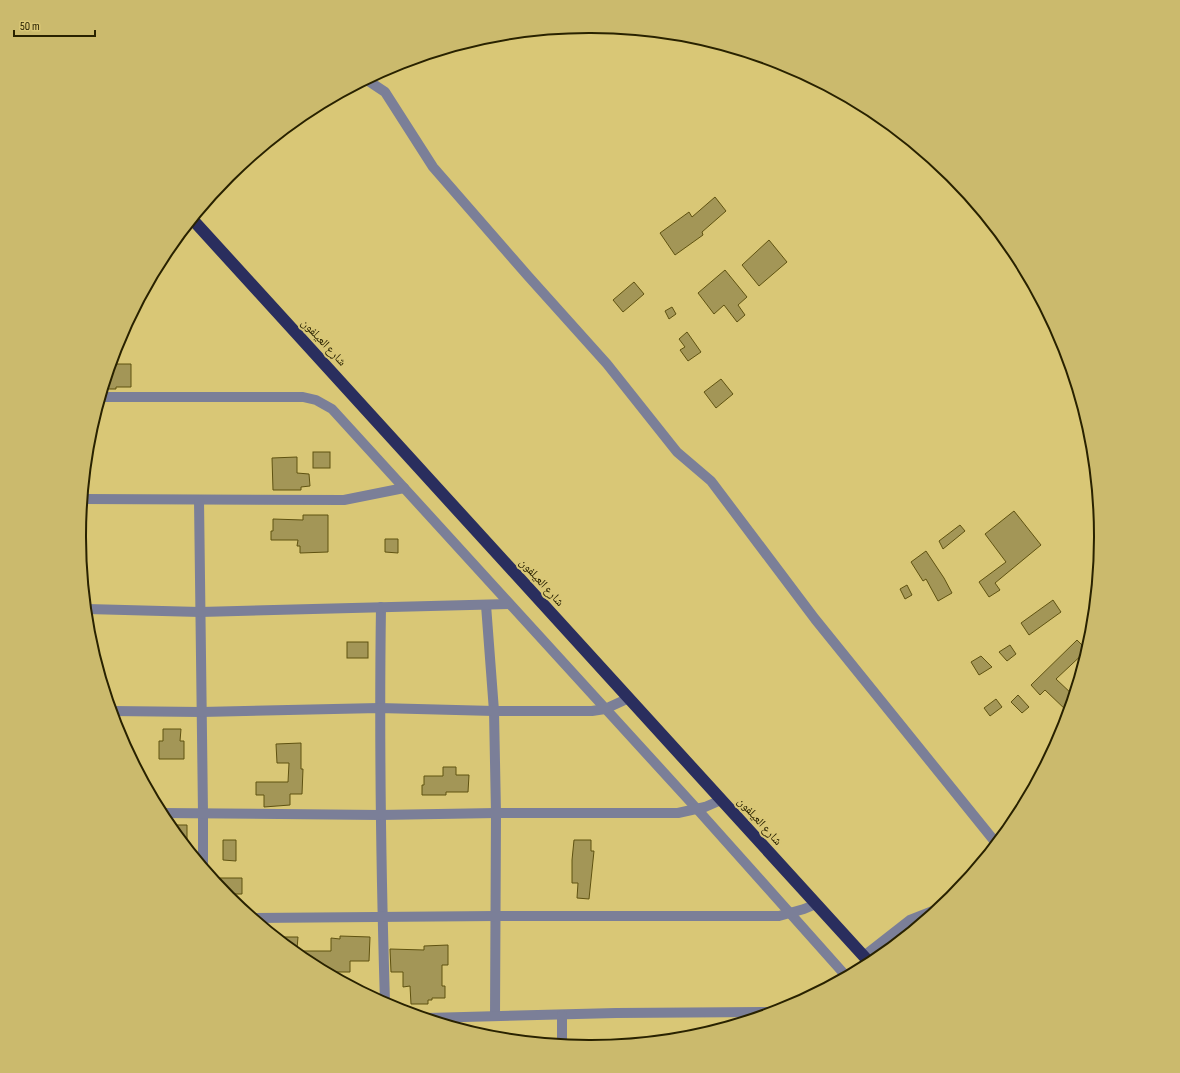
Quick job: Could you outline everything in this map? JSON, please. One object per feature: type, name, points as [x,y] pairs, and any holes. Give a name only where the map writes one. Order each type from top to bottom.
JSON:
[{"type":"highway","name":"شارع العيلفون","points":[[196,224],[865,958]]},
{"type":"street","points":[[371,83],[385,92],[433,167],[606,364],[677,452],[711,482],[815,619],[992,838]]},
{"type":"street","points":[[107,397],[296,397],[316,400],[328,406],[338,415],[697,809],[843,972]]},
{"type":"street","points":[[88,499],[344,500],[404,488]]},
{"type":"street","points":[[199,500],[203,858]]},
{"type":"street","points":[[92,609],[200,612],[509,604]]},
{"type":"street","points":[[486,605],[494,711],[496,813],[495,1016]]},
{"type":"street","points":[[380,608],[380,815],[384,996]]},
{"type":"street","points":[[118,711],[202,712],[379,708],[494,711],[592,711],[605,709],[629,698]]},
{"type":"street","points":[[169,813],[380,815],[496,813],[678,814],[705,807],[721,800]]},
{"type":"street","points":[[262,918],[779,916],[791,914],[816,904]]},
{"type":"street","points":[[880,948],[910,920],[922,915]]},
{"type":"street","points":[[443,1018],[616,1013],[754,1012]]},
{"type":"street","points":[[562,1015],[562,1039]]},
{"type":"building","points":[[715,197],[726,211],[702,232],[703,235],[675,255],[660,233],[689,212],[692,217]]},
{"type":"building","points":[[769,240],[787,262],[759,286],[742,265]]},
{"type":"building","points":[[725,270],[747,297],[738,305],[745,315],[737,322],[724,305],[714,314],[698,293]]},
{"type":"building","points":[[634,282],[644,294],[623,312],[613,300]]},
{"type":"building","points":[[672,307],[676,314],[669,319],[665,311]]},
{"type":"building","points":[[687,332],[701,352],[688,361],[680,350],[685,347],[679,339]]},
{"type":"building","points":[[117,364],[131,364],[131,387],[116,387],[116,389],[109,389]]},
{"type":"building","points":[[721,379],[733,394],[716,408],[704,392]]},
{"type":"building","points":[[313,452],[330,452],[330,468],[313,468]]},
{"type":"building","points":[[297,457],[297,473],[309,474],[310,486],[301,487],[301,490],[273,490],[272,458]]},
{"type":"building","points":[[1014,511],[1041,545],[995,583],[1000,590],[989,597],[979,582],[1006,562],[985,534]]},
{"type":"building","points":[[303,515],[328,515],[328,552],[300,553],[300,546],[297,546],[298,540],[271,540],[273,519],[303,520]]},
{"type":"building","points":[[960,525],[965,531],[943,549],[939,541]]},
{"type":"building","points":[[385,539],[398,539],[398,553],[385,552]]},
{"type":"building","points":[[926,551],[952,593],[938,601],[926,579],[923,581],[911,562]]},
{"type":"building","points":[[907,585],[912,595],[905,599],[900,589]]},
{"type":"building","points":[[1053,600],[1061,612],[1029,635],[1021,623]]},
{"type":"building","points":[[1077,640],[1082,645],[1078,658],[1056,679],[1069,691],[1063,708],[1045,690],[1040,695],[1031,685]]},
{"type":"building","points":[[347,642],[368,642],[368,658],[347,658]]},
{"type":"building","points":[[1010,645],[1016,654],[1007,661],[999,652]]},
{"type":"building","points":[[981,656],[992,667],[979,675],[971,662]]},
{"type":"building","points":[[1018,695],[1029,707],[1022,713],[1011,702]]},
{"type":"building","points":[[996,699],[1002,707],[990,716],[984,708]]},
{"type":"building","points":[[163,729],[181,729],[180,741],[184,741],[184,759],[159,759],[159,741],[163,741]]},
{"type":"building","points":[[301,743],[301,769],[303,769],[302,794],[290,794],[290,805],[264,807],[264,795],[256,795],[256,782],[288,782],[289,763],[277,763],[276,744]]},
{"type":"building","points":[[443,767],[456,767],[456,775],[469,775],[468,792],[446,792],[446,795],[422,795],[424,776],[443,776]]},
{"type":"building","points":[[178,825],[187,825],[187,838]]},
{"type":"building","points":[[223,840],[236,840],[236,861],[223,860]]},
{"type":"building","points":[[574,840],[591,840],[591,851],[594,851],[589,899],[577,898],[578,883],[572,883]]},
{"type":"building","points":[[220,878],[242,878],[242,894],[235,894]]},
{"type":"building","points":[[340,936],[370,937],[369,961],[350,961],[350,972],[336,972],[304,951],[331,951],[331,938],[340,939]]},
{"type":"building","points":[[284,937],[298,937],[297,946]]},
{"type":"building","points":[[448,945],[448,965],[442,965],[442,986],[445,986],[445,998],[432,998],[432,1000],[428,1000],[428,1004],[411,1004],[410,986],[403,987],[403,972],[391,972],[390,949],[424,950],[424,946]]}]
